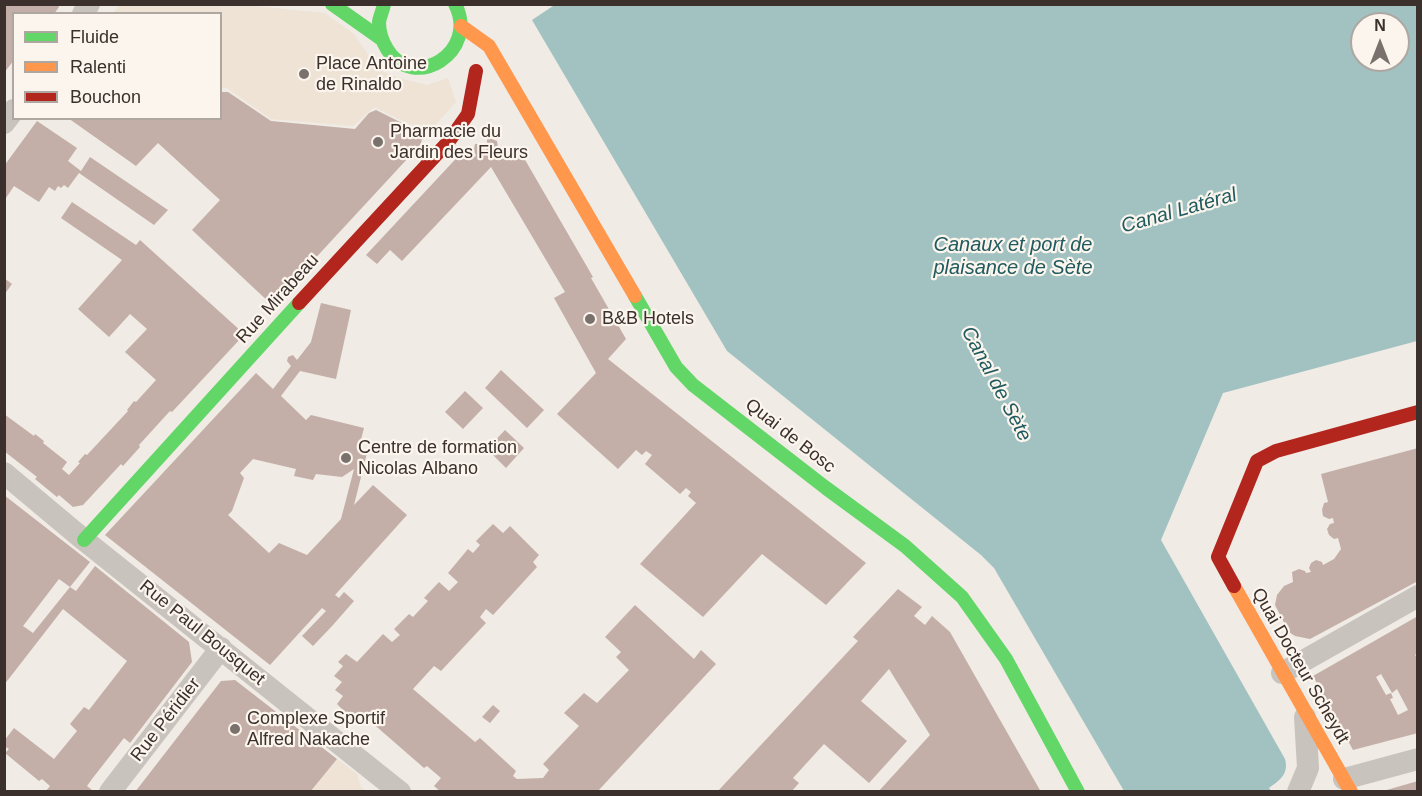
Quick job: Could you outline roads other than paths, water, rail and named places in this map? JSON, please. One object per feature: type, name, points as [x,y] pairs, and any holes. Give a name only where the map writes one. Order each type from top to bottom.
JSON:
[{"type":"street","points":[[332,4],[380,38]]},
{"type":"street","points":[[384,4],[379,15],[378,27],[385,50],[394,59],[419,68],[432,65],[460,65],[510,83]]},
{"type":"street","points":[[457,5],[461,26],[459,39],[453,50],[460,65]]},
{"type":"street","name":"Quai de Bosc","points":[[461,26],[489,46],[676,367],[693,385],[905,546],[962,597],[1006,659],[1078,792]]},
{"type":"street","name":"Rue Mirabeau","points":[[84,540],[449,141],[468,114],[460,65]]},
{"type":"street","name":"Quai Docteur Scheydt","points":[[1348,786],[1218,557],[1257,461],[1276,451],[1418,412]]},
{"type":"street","name":"Rue Paul Bousquet","points":[[4,473],[84,540],[400,792]]},
{"type":"street","points":[[1282,673],[1418,596]]},
{"type":"street","name":"Rue Péridier","points":[[110,792],[221,648]]},
{"type":"street","points":[[1298,792],[1308,768],[1305,712]]},
{"type":"street","points":[[1348,786],[1418,759]]},
{"type":"water","name":"Canaux et port de plaisance de Sète","points":[[556,4],[1417,5],[1417,341],[1223,393],[1161,540],[1285,759],[1285,773],[1269,788],[1271,791],[1124,791],[994,568],[981,555],[727,351],[532,20]]},
{"type":"place","name":"Place Antoine de Rinaldo","points":[[304,74]]},
{"type":"place","name":"Pharmacie du Jardin des Fleurs","points":[[378,142]]},
{"type":"place","name":"B&B Hotels","points":[[590,319]]},
{"type":"place","name":"Centre de formation Nicolas Albano","points":[[346,458]]},
{"type":"place","name":"Complexe Sportif Alfred Nakache","points":[[235,729]]},
{"type":"water label","name":"Canal Latéral","points":[[1179,211]]},
{"type":"water label","name":"Canal de Sète","points":[[996,384]]}]
